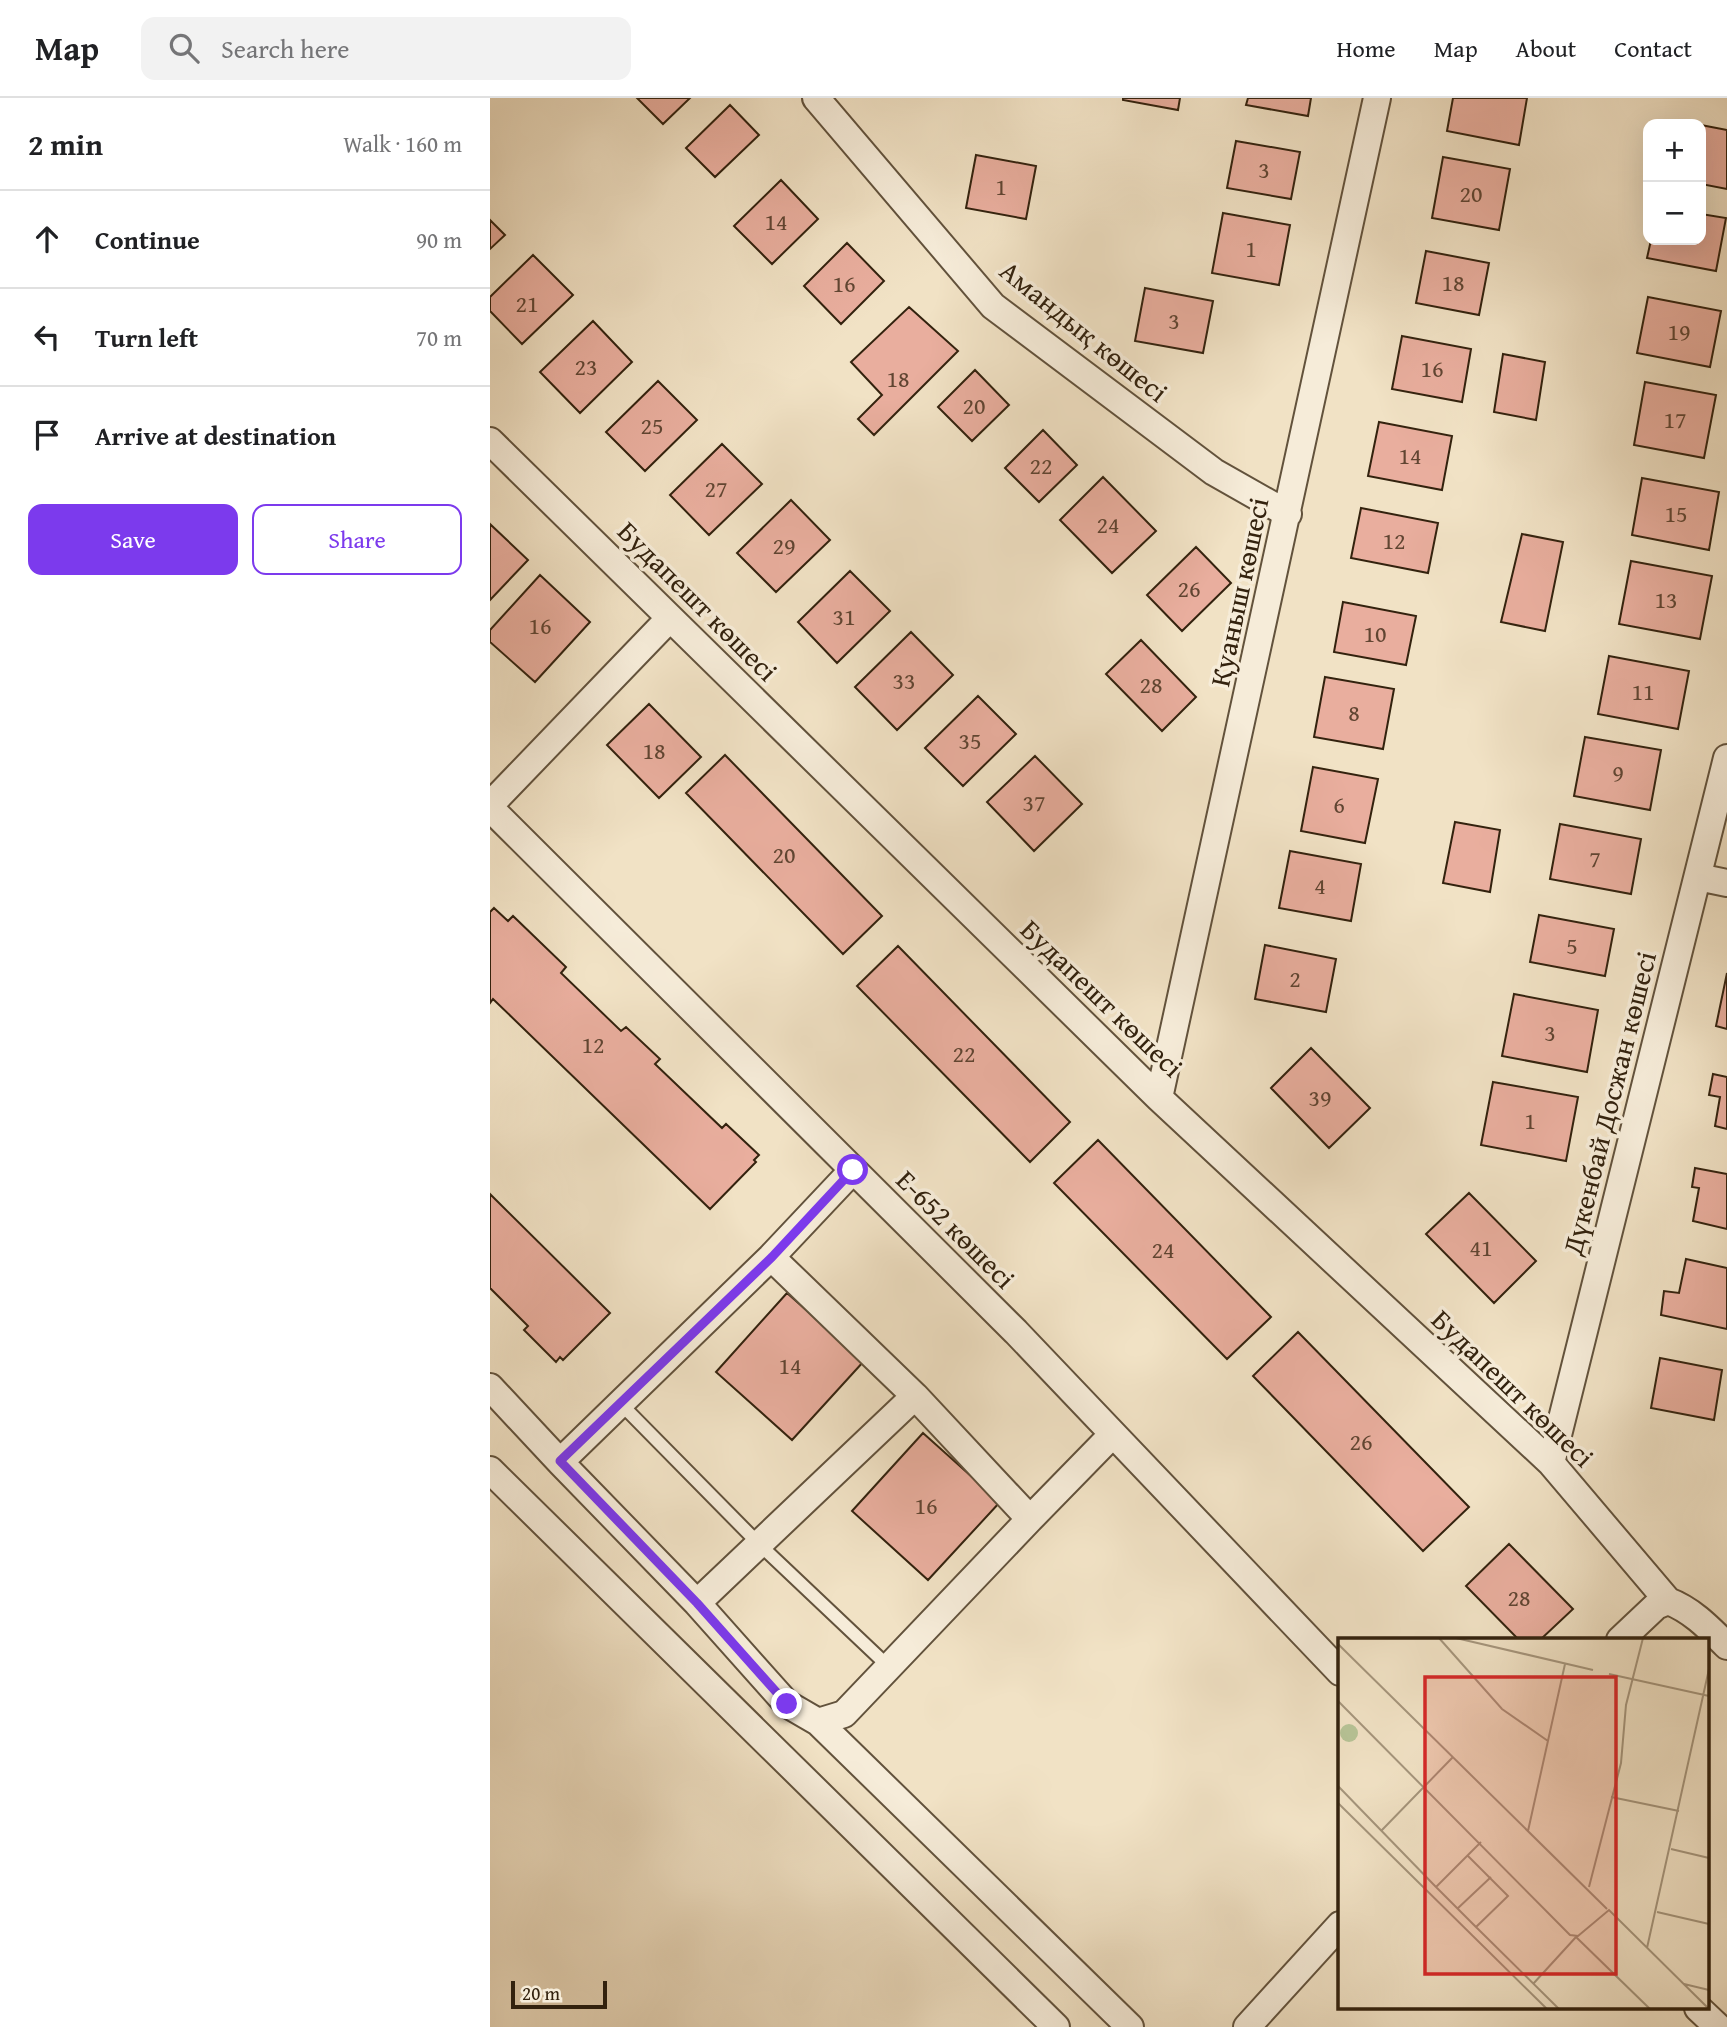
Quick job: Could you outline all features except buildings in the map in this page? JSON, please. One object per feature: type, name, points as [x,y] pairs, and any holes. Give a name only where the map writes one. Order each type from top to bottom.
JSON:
[{"type":"street","name":"Амандық көшесі","points":[[816,98],[993,306],[1214,472],[1288,514]]},
{"type":"street","name":"Қуаныш көшесі","points":[[1158,1098],[1377,98]]},
{"type":"street","name":"Будапешт көшесі","points":[[490,441],[1158,1098],[1551,1463],[1668,1601]]},
{"type":"street","points":[[490,807],[670,618]]},
{"type":"street","name":"Дүкенбай Досжан көшесі","points":[[1551,1463],[1727,758]]},
{"type":"street","name":"Е-652 көшесі","points":[[490,807],[1016,1332],[1338,1670]]},
{"type":"street","points":[[1698,877],[1727,883]]},
{"type":"street","points":[[560,1461],[772,1257],[853,1170]]},
{"type":"street","points":[[772,1257],[915,1396],[1030,1519]]},
{"type":"street","points":[[490,1387],[697,1603],[787,1704],[818,1722],[1130,2027]]},
{"type":"street","points":[[697,1603],[915,1396]]},
{"type":"street","points":[[818,1722],[844,1714],[1113,1434]]},
{"type":"street","points":[[490,1470],[1056,2027]]},
{"type":"street","points":[[1622,1638],[1656,1605],[1668,1601],[1682,1606],[1705,1623],[1727,1646]]},
{"type":"street","points":[[1247,2027],[1338,1927]]},
{"type":"street","points":[[1700,2010],[1718,2027]]},
{"type":"lane","points":[[620,1403],[759,1545],[889,1667]]},
{"type":"route","points":[[787,1704],[697,1603],[560,1461],[772,1257],[853,1170]]}]
